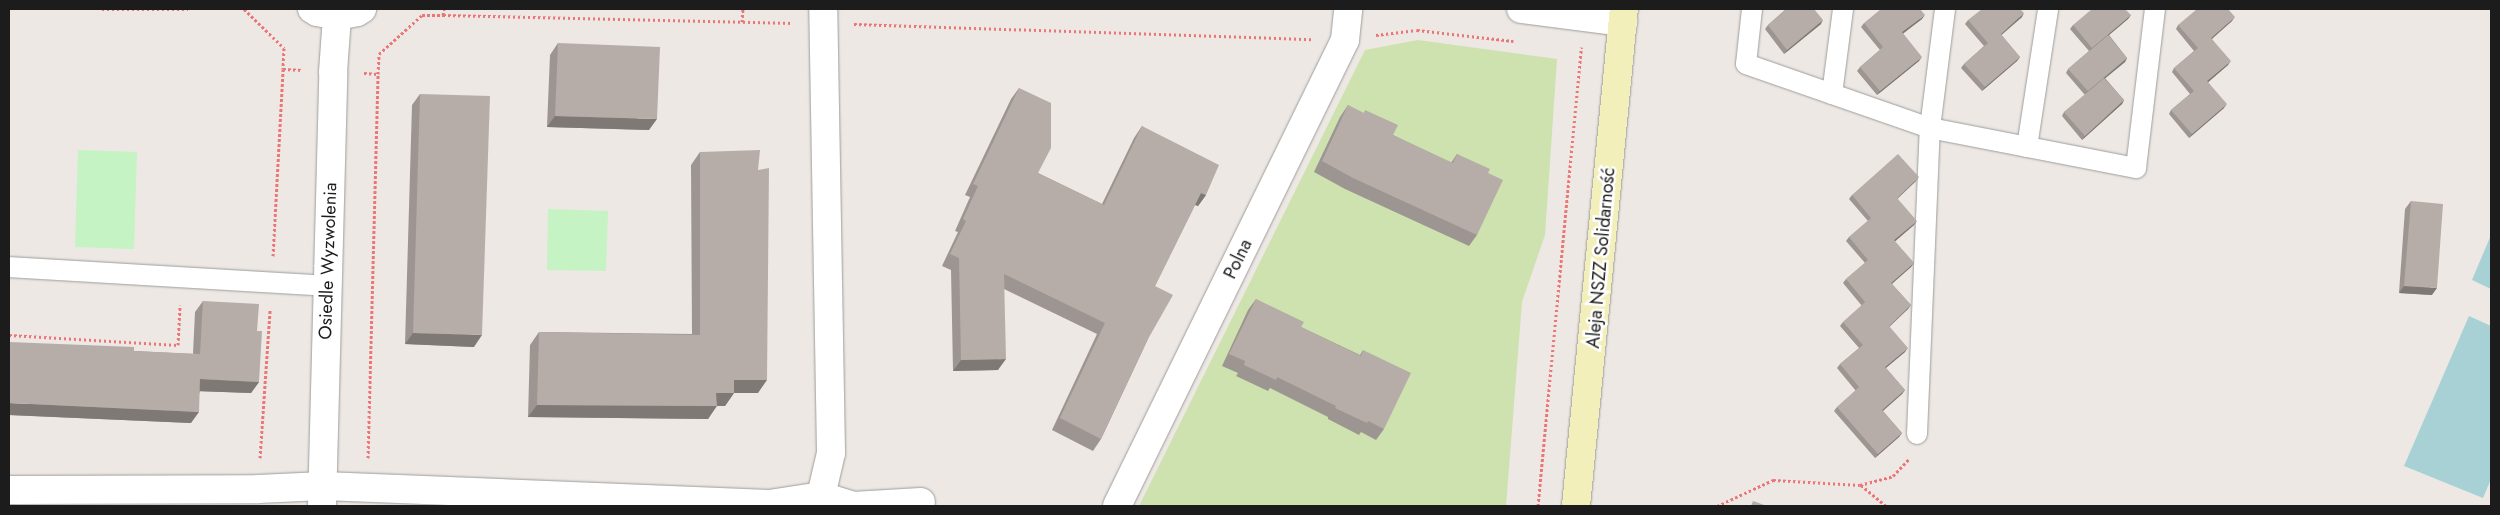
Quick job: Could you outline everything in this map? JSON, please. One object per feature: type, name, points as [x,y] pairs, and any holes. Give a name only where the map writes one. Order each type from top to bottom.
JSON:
[{"type":"street","name":"Polna","points":[[1117,506],[1345,40],[1348,9]]},
{"type":"street","points":[[1521,9],[1584,15],[1624,15]]},
{"type":"street","name":"Osiedle Wyzwolenia","points":[[322,496],[333,72],[337,11]]},
{"type":"street","name":"Aleja NSZZ Solidarność","points":[[1576,506],[1624,15]]},
{"type":"street","points":[[821,496],[831,453],[823,16]]},
{"type":"street","points":[[9,490],[248,489],[322,496],[367,488],[769,504],[821,496],[853,506],[921,502]]},
{"type":"lane","points":[[1752,9],[1746,64],[1930,128],[2136,168],[2155,9]]},
{"type":"lane","points":[[1832,94],[1843,9]]},
{"type":"lane","points":[[1917,434],[1930,128],[1944,9]]},
{"type":"lane","points":[[2027,147],[2048,9]]},
{"type":"lane","points":[[9,267],[328,286]]},
{"type":"path","points":[[102,9],[188,9]]},
{"type":"path","points":[[742,22],[743,9]]},
{"type":"path","points":[[443,15],[742,22],[823,16],[1345,40],[1417,30],[1523,42]]},
{"type":"path","points":[[1538,506],[1584,15]]},
{"type":"path","points":[[1571,48],[1581,49]]},
{"type":"path","points":[[367,488],[378,74]]},
{"type":"path","points":[[9,335],[178,344],[181,295]]},
{"type":"path","points":[[1717,506],[1773,480],[1860,484],[1893,476],[1914,454],[1917,434]]},
{"type":"path","points":[[1860,484],[1886,506]]},
{"type":"green space","points":[[1418,40],[1557,59],[1545,235],[1522,302],[1506,506],[1139,506],[1365,50]]},
{"type":"green space","points":[[78,150],[137,152],[134,249],[75,247]]},
{"type":"green space","points":[[548,209],[608,211],[606,271],[547,270]]},
{"type":"water","points":[[2491,235],[2491,289],[2472,280]]},
{"type":"water","points":[[2469,316],[2491,326],[2491,479],[2483,498],[2404,466]]},
{"type":"building","points":[[1787,9],[1814,9],[1823,20],[1787,50],[1768,25]]},
{"type":"building","points":[[1881,9],[1920,9],[1925,15],[1902,32],[1922,57],[1880,91],[1860,67],[1883,47],[1864,23]]},
{"type":"building","points":[[1982,9],[2020,9],[2024,13],[2001,34],[2020,57],[1985,87],[1964,64],[1988,43],[1968,20]]},
{"type":"building","points":[[2092,9],[2125,9],[2131,15],[2092,48],[2073,25]]},
{"type":"building","points":[[2197,9],[2228,9],[2235,17],[2211,38],[2231,61],[2207,81],[2227,104],[2192,134],[2171,110],[2194,91],[2174,68],[2198,48],[2178,25]]},
{"type":"building","points":[[2108,35],[2127,58],[2088,91],[2068,69]]},
{"type":"building","points":[[558,43],[660,47],[657,119],[555,116]]},
{"type":"building","points":[[2104,78],[2124,100],[2085,136],[2064,112]]},
{"type":"building","points":[[1019,88],[1051,103],[1051,148],[1038,173],[1104,205],[1142,126],[1219,165],[1206,195],[1201,193],[1155,286],[1173,295],[1148,339],[1101,439],[1060,418],[1105,323],[1004,274],[1006,359],[961,360],[959,258],[950,254],[966,221],[963,219],[978,186],[973,184]]},
{"type":"building","points":[[420,94],[490,96],[482,335],[413,333]]},
{"type":"building","points":[[1348,105],[1364,113],[1365,110],[1398,125],[1393,135],[1453,163],[1457,154],[1490,169],[1488,173],[1503,180],[1477,235],[1353,178],[1322,161]]},
{"type":"building","points":[[760,150],[758,170],[769,168],[767,380],[734,380],[734,393],[716,393],[717,406],[537,405],[539,332],[700,335],[700,152]]},
{"type":"building","points":[[1898,154],[1919,177],[1897,198],[1917,221],[1894,240],[1914,263],[1891,283],[1911,305],[1889,326],[1908,348],[1885,367],[1905,390],[1882,410],[1902,433],[1878,454],[1837,407],[1859,387],[1840,364],[1863,345],[1843,322],[1865,302],[1846,279],[1868,260],[1849,237],[1871,218],[1852,195]]},
{"type":"building","points":[[2411,201],[2443,204],[2437,288],[2404,286]]},
{"type":"building","points":[[1256,299],[1304,322],[1301,327],[1361,356],[1363,350],[1411,373],[1384,429],[1335,408],[1336,406],[1277,377],[1276,380],[1244,365],[1245,361],[1229,354]]},
{"type":"building","points":[[203,301],[259,304],[257,331],[262,331],[259,382],[200,379],[199,412],[9,403],[9,342],[134,347],[134,351],[200,354]]},
{"type":"building","points":[[1753,501],[1767,506],[1751,506]]}]
